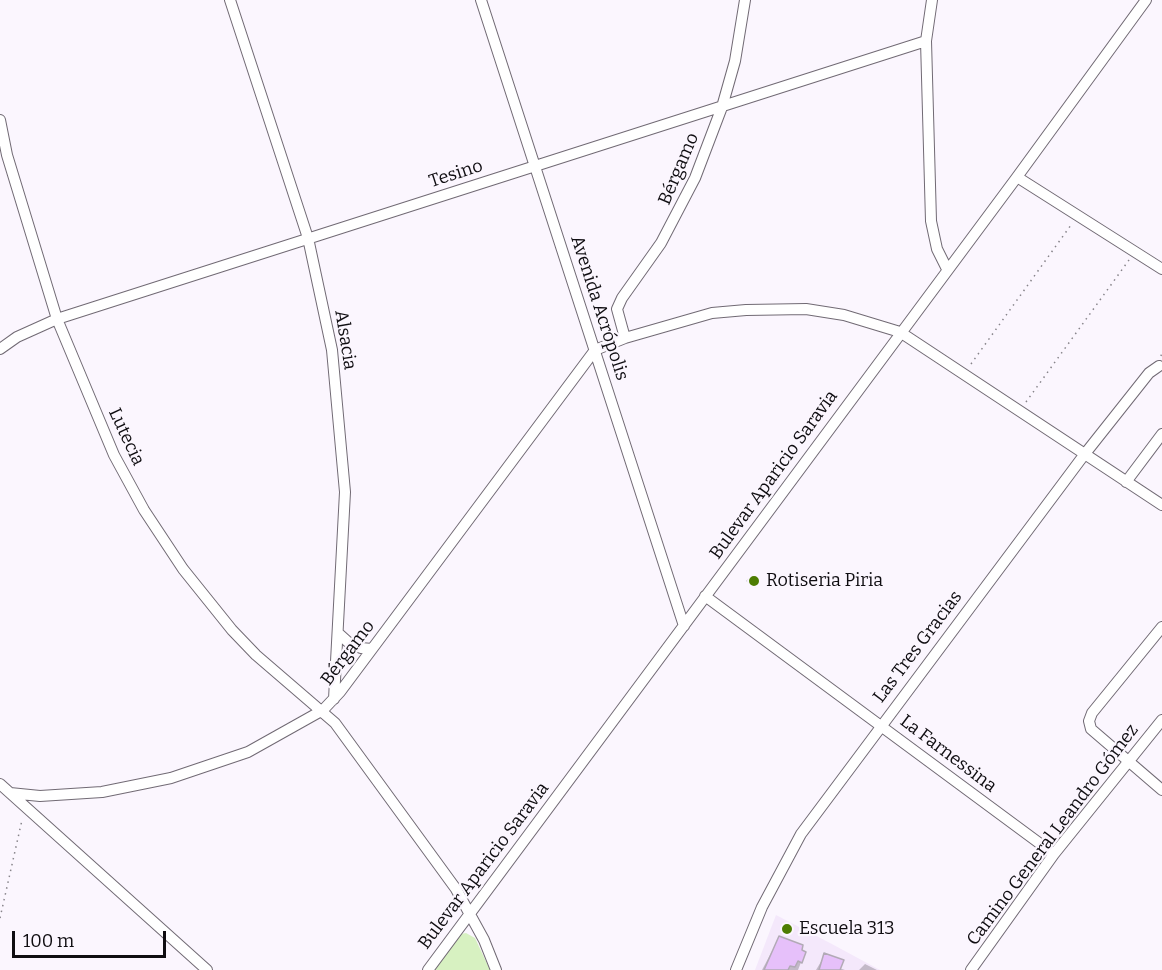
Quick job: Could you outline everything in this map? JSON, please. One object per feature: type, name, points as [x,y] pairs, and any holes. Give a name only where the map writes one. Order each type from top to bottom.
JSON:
[{"type":"street","name":"Alsacia","points":[[230,0],[308,238],[332,350],[345,492],[334,699]]},
{"type":"street","name":"Avenida Acrópolis","points":[[481,0],[684,626]]},
{"type":"street","name":"Bérgamo","points":[[625,338],[617,309],[622,298],[662,243],[682,206],[722,107],[735,62],[745,0]]},
{"type":"street","points":[[932,0],[926,40],[931,221],[937,249],[947,269]]},
{"type":"street","name":"Bulevar Aparicio Saravia","points":[[428,970],[1146,0]]},
{"type":"street","name":"Tesino","points":[[0,349],[16,337],[57,319],[926,40]]},
{"type":"street","name":"Lutecia","points":[[0,120],[7,155],[57,319],[114,455],[162,539],[183,570],[248,647],[303,696],[323,710]]},
{"type":"street","points":[[1017,177],[1162,270]]},
{"type":"street","points":[[595,350],[625,338],[712,314],[747,310],[819,311],[844,315],[900,332],[1162,505]]},
{"type":"street","name":"Bérgamo","points":[[10,793],[40,795],[102,792],[171,778],[266,744],[323,710],[372,649],[595,350]]},
{"type":"street","name":"Las Tres Gracias","points":[[736,970],[762,907],[801,834],[880,724],[1084,455],[1149,373],[1159,366]]},
{"type":"street","points":[[1126,482],[1162,434]]},
{"type":"street","name":"La Farnessina","points":[[705,596],[1054,854]]},
{"type":"street","points":[[1162,627],[1092,713],[1089,721],[1091,729],[1162,790]]},
{"type":"street","points":[[338,633],[348,642],[372,649]]},
{"type":"street","points":[[323,710],[456,889],[487,946],[496,970]]},
{"type":"street","name":"Camino General Leandro Gómez","points":[[971,970],[1054,854],[1162,720]]},
{"type":"street","points":[[0,784],[207,970]]},
{"type":"path","points":[[963,374],[1077,217]]},
{"type":"path","points":[[1020,411],[1135,252]]},
{"type":"path","points":[[0,918],[25,807]]},
{"type":"shaded area","name":"Escuela 313","points":[[776,915],[830,943],[880,970],[755,970]]},
{"type":"green space","points":[[466,933],[475,938],[490,970],[433,970],[461,934]]},
{"type":"building","points":[[779,936],[803,945],[802,950],[806,952],[802,963],[798,961],[795,967],[790,966],[788,970],[764,970]]},
{"type":"building","points":[[824,953],[844,960],[840,970],[819,970]]},
{"type":"place","name":"Rotiseria Piria","points":[[754,581]]},
{"type":"place","name":"Escuela 313","points":[[787,929]]}]
